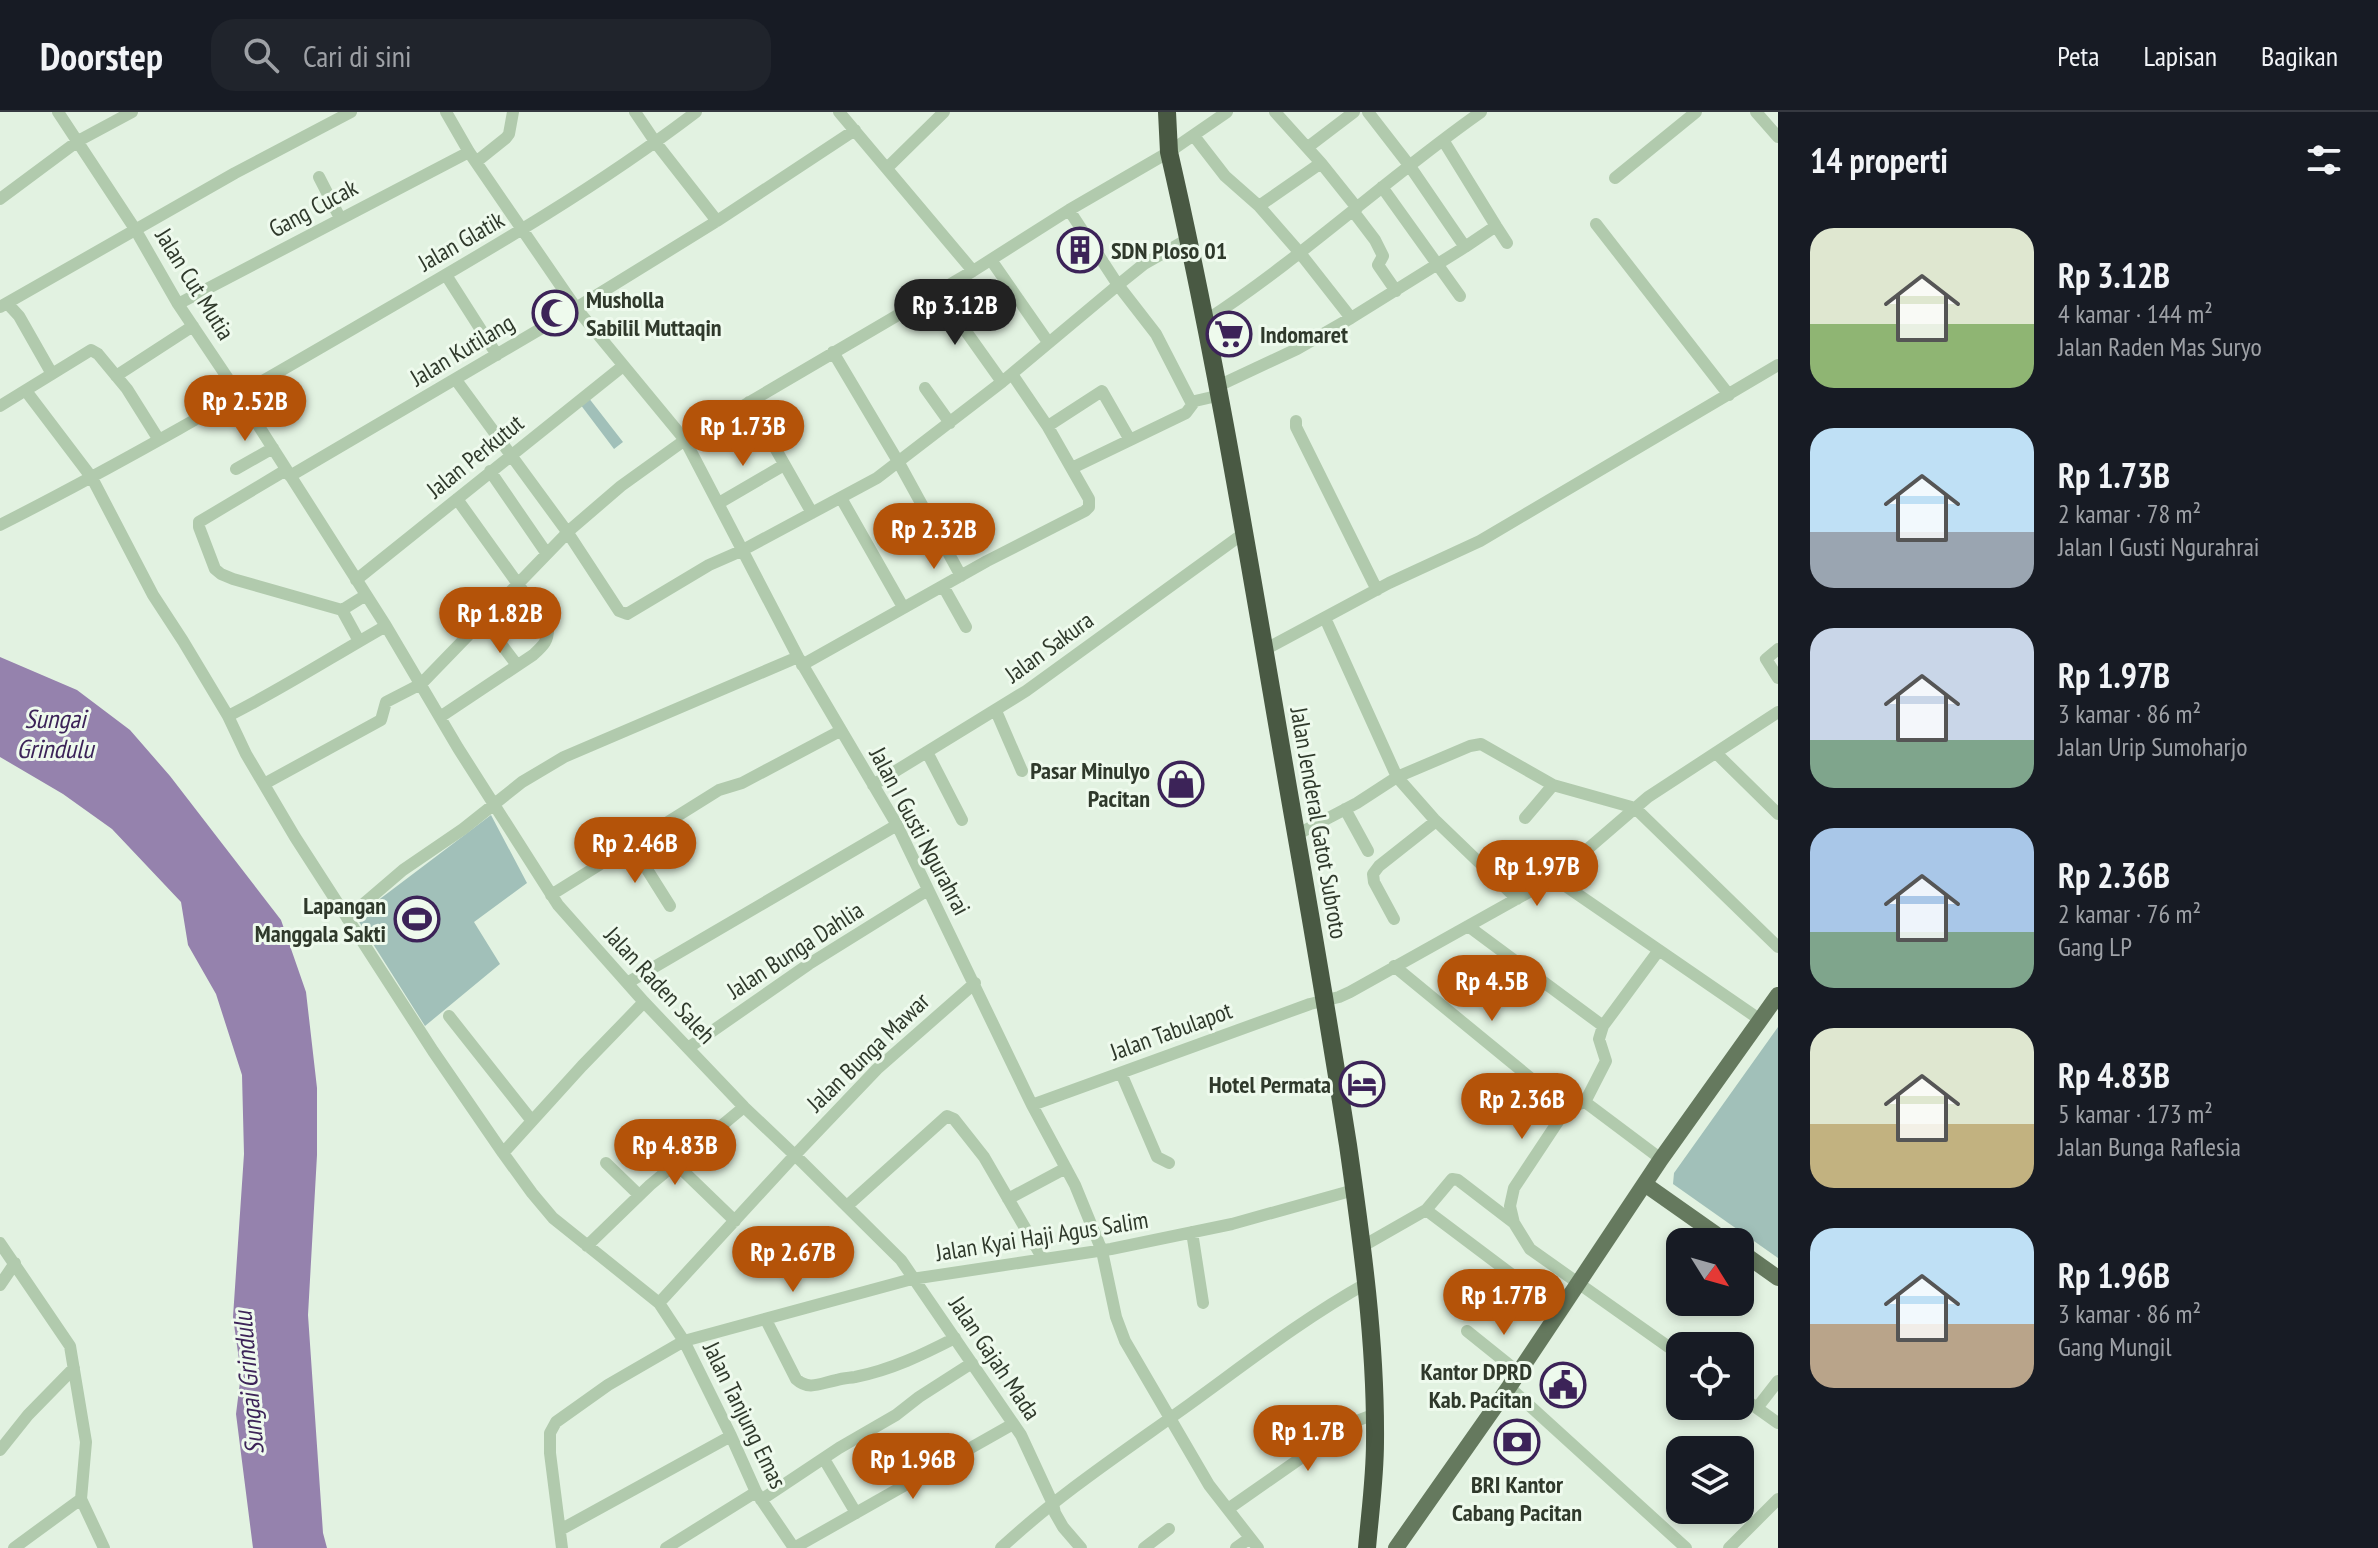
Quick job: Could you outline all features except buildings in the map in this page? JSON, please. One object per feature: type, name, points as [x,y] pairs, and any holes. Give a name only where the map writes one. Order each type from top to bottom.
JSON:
[{"type":"highway","name":"Jalan Jenderal Gatot Subroto","points":[[1167,112],[1169,152],[1188,239],[1215,314],[1244,533],[1325,1000],[1363,1246],[1375,1414],[1374,1479],[1367,1548]]},
{"type":"main road","points":[[1396,1548],[1509,1387],[1661,1159],[1778,995]]},
{"type":"main road","points":[[1646,1185],[1707,1228]]},
{"type":"main road","points":[[1754,1261],[1778,1278]]},
{"type":"street","name":"Jalan Cut Mutia","points":[[58,112],[421,684]]},
{"type":"street","points":[[0,199],[78,141],[132,112]]},
{"type":"street","points":[[52,374],[19,316],[3,305],[135,229],[351,112]]},
{"type":"street","name":"Jalan I Gusti Ngurahrai","points":[[446,112],[472,157],[576,308],[685,440],[800,661],[897,825],[1032,1105],[1066,1168],[1102,1251],[1116,1317],[1125,1341],[1209,1485],[1254,1543]]},
{"type":"street","name":"Gang Cucak","points":[[178,304],[340,218],[506,138],[513,112]]},
{"type":"street","points":[[635,112],[717,221]]},
{"type":"street","name":"Jalan Glatik","points":[[0,525],[92,478],[239,395],[522,230],[656,143],[696,112]]},
{"type":"street","points":[[839,112],[973,271]]},
{"type":"street","points":[[887,168],[944,112]]},
{"type":"street","points":[[264,784],[379,721],[386,702],[421,684],[568,533],[621,486],[685,440],[973,271],[1169,152],[1227,112]]},
{"type":"street","points":[[1275,112],[1308,147],[1355,209],[1380,248],[1383,256],[1378,266],[1396,291]]},
{"type":"street","points":[[1308,147],[1354,112]]},
{"type":"street","points":[[1368,112],[1465,247]]},
{"type":"street","points":[[1615,178],[1696,112]]},
{"type":"street","points":[[1756,112],[1778,137]]},
{"type":"street","points":[[1215,314],[1300,253],[1472,114]]},
{"type":"street","name":"Jalan Kutilang","points":[[342,610],[221,574],[215,569],[199,522],[456,380],[717,221],[855,130]]},
{"type":"street","points":[[1194,136],[1225,176],[1259,206],[1300,253],[1351,318]]},
{"type":"street","points":[[1443,140],[1507,243]]},
{"type":"street","points":[[1259,206],[1321,163]]},
{"type":"street","points":[[319,177],[340,218]]},
{"type":"street","points":[[1382,187],[1460,296]]},
{"type":"street","points":[[1069,210],[1118,285],[1156,334],[1192,404]]},
{"type":"street","points":[[1596,224],[1729,395]]},
{"type":"street","points":[[1072,468],[1186,413],[1192,404],[1351,318],[1496,226]]},
{"type":"street","points":[[456,380],[568,533],[619,611],[627,614],[709,565],[841,498],[899,463],[1144,264],[1188,239]]},
{"type":"street","points":[[991,260],[1048,342]]},
{"type":"street","points":[[446,275],[497,355]]},
{"type":"street","points":[[347,918],[403,870],[522,782],[564,757],[800,661],[1089,507],[1089,499],[1048,426],[938,292]]},
{"type":"street","points":[[116,376],[193,326]]},
{"type":"street","points":[[0,406],[91,350],[98,354],[127,389],[159,440]]},
{"type":"street","points":[[833,352],[961,576]]},
{"type":"street","points":[[1266,649],[1377,590],[1480,541],[1778,365]]},
{"type":"street","name":"Jalan Perkutut","points":[[356,580],[623,366]]},
{"type":"street","points":[[925,388],[950,423]]},
{"type":"street","name":"Jalan Tanjung Emas","points":[[26,391],[92,478],[153,595],[347,918],[532,1193],[553,1218],[659,1303],[684,1341],[758,1496],[794,1548]]},
{"type":"street","points":[[1048,426],[1102,391],[1130,440]]},
{"type":"street","points":[[749,402],[812,513]]},
{"type":"street","points":[[1296,421],[1296,427],[1377,590]]},
{"type":"street","points":[[236,469],[273,448]]},
{"type":"street","points":[[719,503],[784,465]]},
{"type":"street","points":[[490,471],[547,554]]},
{"type":"street","points":[[841,498],[903,607]]},
{"type":"street","points":[[440,717],[545,644],[549,635],[548,626],[457,499]]},
{"type":"street","name":"Jalan Sakura","points":[[873,785],[1026,691],[1244,533]]},
{"type":"street","points":[[943,586],[966,627]]},
{"type":"street","points":[[359,641],[342,610],[366,595]]},
{"type":"street","points":[[1325,618],[1397,777],[1436,821],[1517,899]]},
{"type":"street","points":[[483,620],[517,665]]},
{"type":"street","points":[[228,716],[285,687],[386,626]]},
{"type":"street","points":[[1778,649],[1766,659],[1778,678]]},
{"type":"street","name":"Jalan Raden Saleh","points":[[421,684],[551,895],[644,1002],[744,1107],[901,1260],[912,1279]]},
{"type":"street","points":[[996,711],[1022,771]]},
{"type":"street","name":"Jalan Tabulapot","points":[[1032,1105],[1350,992],[1554,878],[1648,797],[1778,712]]},
{"type":"street","points":[[551,895],[719,790],[742,783],[840,731]]},
{"type":"street","points":[[1296,835],[1397,777],[1481,744],[1553,785],[1635,808],[1778,947]]},
{"type":"street","points":[[927,752],[962,820]]},
{"type":"street","points":[[1716,753],[1778,814]]},
{"type":"street","points":[[1525,818],[1553,785]]},
{"type":"street","points":[[1345,809],[1368,851]]},
{"type":"street","points":[[1394,919],[1374,882],[1373,874],[1436,821]]},
{"type":"street","points":[[627,983],[897,825]]},
{"type":"street","points":[[631,844],[670,906]]},
{"type":"street","points":[[1554,878],[1759,1019]]},
{"type":"street","name":"Jalan Bunga Dahlia","points":[[688,1048],[809,964],[928,890]]},
{"type":"street","points":[[1468,926],[1603,1026]]},
{"type":"street","points":[[1659,950],[1603,1026],[1599,1039],[1606,1061],[1585,1102],[1567,1108],[1514,1188],[1510,1206],[1514,1223],[1530,1249],[1666,1345]]},
{"type":"street","points":[[1394,966],[1567,1108]]},
{"type":"street","name":"Jalan Bunga Mawar","points":[[659,1303],[877,1069],[975,983]]},
{"type":"street","points":[[503,1153],[644,1002]]},
{"type":"street","points":[[449,1016],[532,1121]]},
{"type":"street","points":[[1121,1073],[1157,1157],[1169,1163]]},
{"type":"street","points":[[1585,1102],[1661,1159]]},
{"type":"street","points":[[587,1246],[639,1195],[744,1107]]},
{"type":"street","points":[[847,1206],[947,1116],[954,1119],[984,1157],[1043,1259]]},
{"type":"street","points":[[606,1163],[639,1195]]},
{"type":"street","points":[[676,1164],[735,1221]]},
{"type":"street","points":[[1008,1199],[1066,1168]]},
{"type":"street","points":[[1363,1246],[1426,1210],[1452,1179],[1458,1180],[1514,1223]]},
{"type":"street","name":"Jalan Kyai Haji Agus Salim","points":[[562,1548],[550,1453],[550,1433],[556,1422],[608,1385],[684,1341],[912,1279],[1102,1251],[1232,1224],[1354,1190]]},
{"type":"street","points":[[1426,1210],[1559,1310]]},
{"type":"street","points":[[1192,1232],[1203,1303]]},
{"type":"street","points":[[0,1243],[70,1346],[86,1442],[81,1499],[104,1548]]},
{"type":"street","points":[[0,1285],[15,1263]]},
{"type":"street","name":"Jalan Gajah Mada","points":[[912,1279],[1021,1435],[1055,1513],[1081,1548]]},
{"type":"street","points":[[1001,1548],[1031,1520],[1169,1419],[1330,1304],[1367,1283]]},
{"type":"street","points":[[766,1320],[796,1379],[810,1387],[857,1377],[915,1358],[955,1338]]},
{"type":"street","points":[[1467,1331],[1518,1372]]},
{"type":"street","points":[[666,1548],[824,1459],[972,1363]]},
{"type":"street","points":[[0,1450],[28,1415],[74,1368]]},
{"type":"street","points":[[1757,1408],[1778,1381]]},
{"type":"street","points":[[1509,1387],[1686,1548]]},
{"type":"street","points":[[1754,1406],[1778,1423]]},
{"type":"street","points":[[1228,1509],[1351,1423],[1375,1414]]},
{"type":"street","points":[[794,1548],[1013,1424]]},
{"type":"street","points":[[560,1530],[731,1436]]},
{"type":"street","points":[[824,1459],[856,1513]]},
{"type":"street","points":[[14,1548],[81,1499]]},
{"type":"street","points":[[1737,1546],[1778,1499]]},
{"type":"street","points":[[1144,1548],[1169,1529]]},
{"type":"street","points":[[1236,1548],[1254,1543]]},
{"type":"shaded area","points":[[588,397],[623,442],[614,449],[580,404]]},
{"type":"shaded area","name":"Lapangan Manggala Sakti","points":[[491,815],[527,883],[474,922],[500,964],[425,1026],[356,917]]},
{"type":"shaded area","points":[[1778,1027],[1778,1258],[1754,1241],[1754,1228],[1735,1228],[1673,1184],[1674,1173]]},
{"type":"water","name":"Sungai Grindulu","points":[[0,657],[77,690],[130,730],[170,776],[281,920],[306,992],[317,1088],[317,1155],[308,1315],[323,1533],[327,1548],[253,1548],[236,1414],[241,1374],[233,1317],[244,1154],[242,1075],[216,994],[188,945],[181,902],[112,829],[63,794],[0,757]]},
{"type":"place","name":"SDN Ploso 01","points":[[1080,250]]},
{"type":"place","name":"Musholla Sabilil Muttaqin","points":[[555,313]]},
{"type":"place","name":"Indomaret","points":[[1229,334]]},
{"type":"place","name":"Pasar Minulyo Pacitan","points":[[1181,784]]},
{"type":"place","name":"Lapangan Manggala Sakti","points":[[417,919]]},
{"type":"place","name":"Hotel Permata","points":[[1362,1084]]},
{"type":"place","name":"Kantor DPRD Kab. Pacitan","points":[[1563,1385]]},
{"type":"place","name":"BRI Kantor Cabang Pacitan","points":[[1517,1442]]}]
